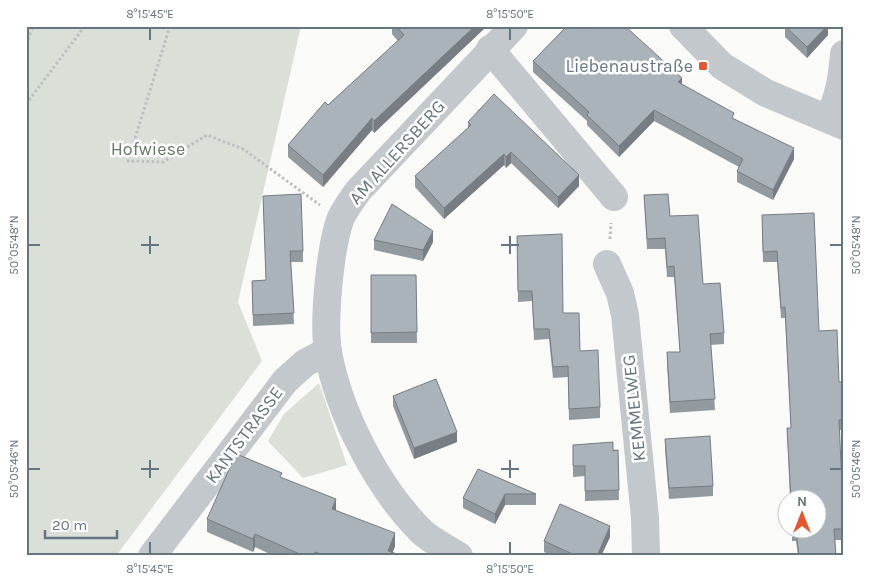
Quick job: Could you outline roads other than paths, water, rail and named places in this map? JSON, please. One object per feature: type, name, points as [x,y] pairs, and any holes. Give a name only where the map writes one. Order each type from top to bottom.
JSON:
[{"type":"street","name":"AM ALLERSBERG","points":[[459,556],[422,532],[386,491],[360,443],[342,400],[328,351],[329,282],[340,220],[358,191],[514,26]]},
{"type":"street","points":[[696,30],[722,66],[766,93],[836,123],[844,54]]},
{"type":"street","points":[[490,50],[614,197]]},
{"type":"street","name":"KEMMELWEG","points":[[607,264],[620,293],[625,315],[645,518],[646,556]]},
{"type":"street","name":"KANTSTRASSE","points":[[152,556],[285,381],[306,363],[328,351]]},
{"type":"place","name":"Liebenaustraße","points":[[703,66]]},
{"type":"park label","name":"Hofwiese","points":[[148,149]]}]
